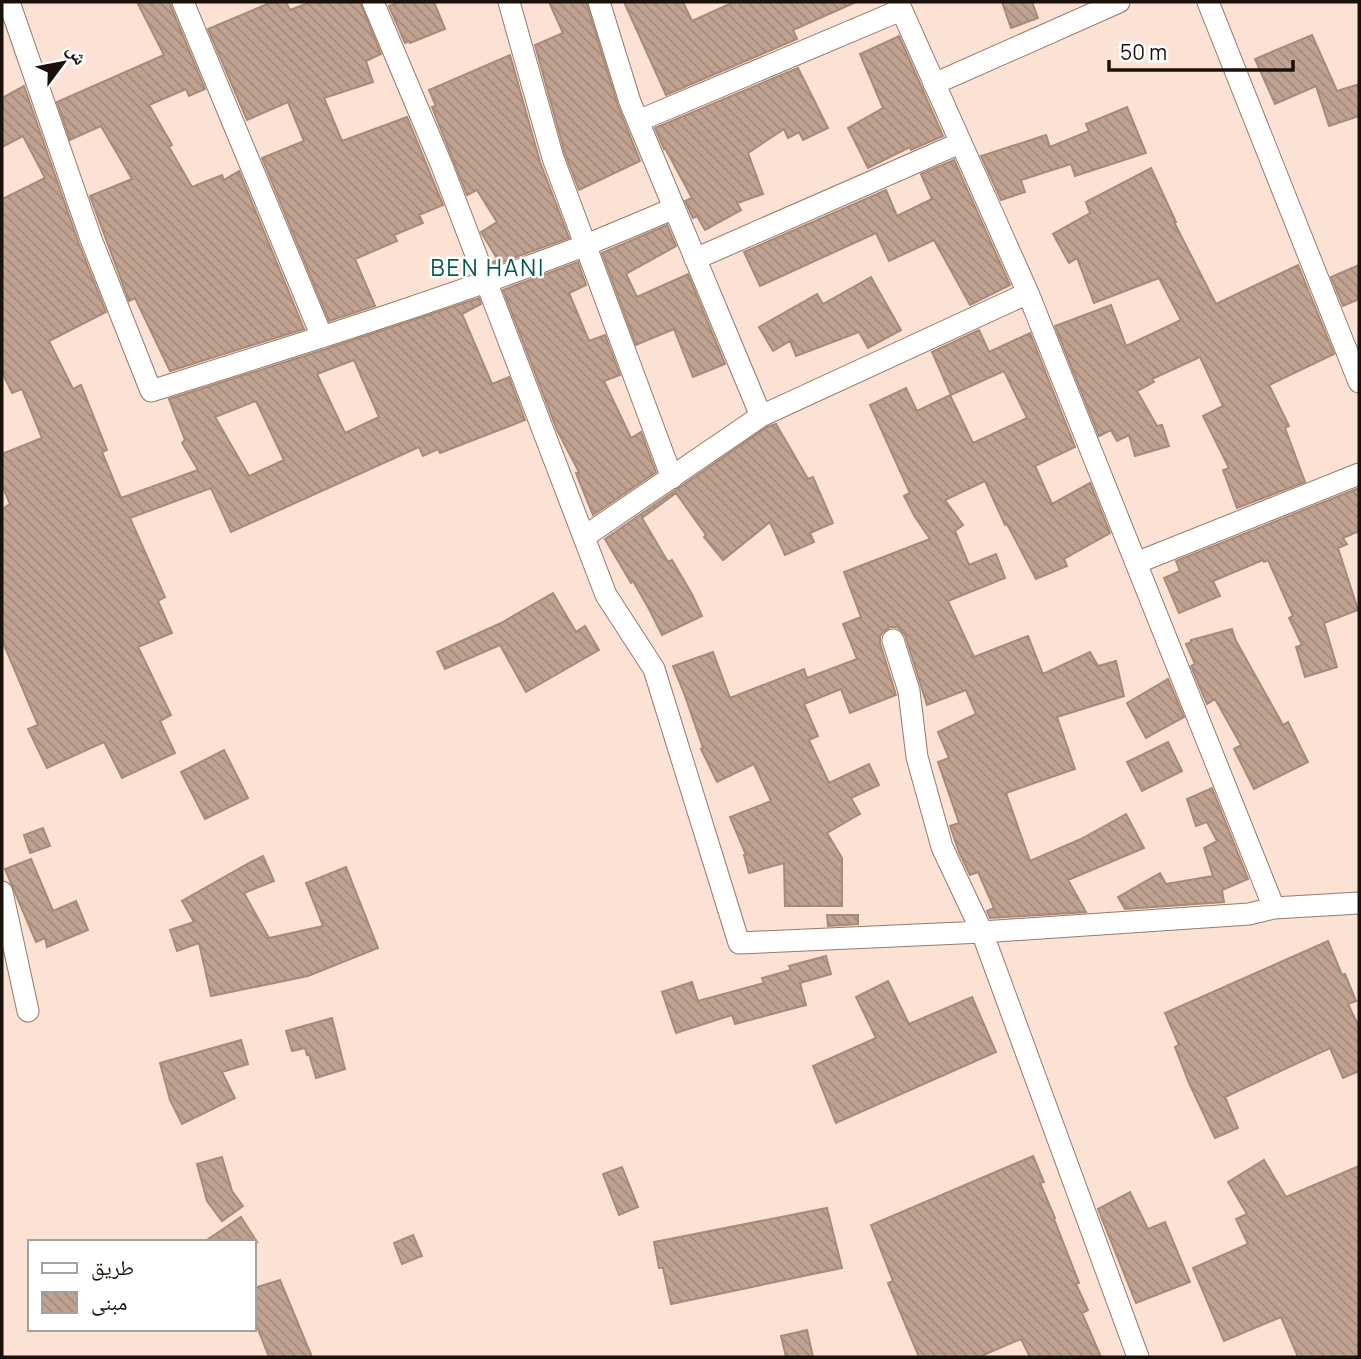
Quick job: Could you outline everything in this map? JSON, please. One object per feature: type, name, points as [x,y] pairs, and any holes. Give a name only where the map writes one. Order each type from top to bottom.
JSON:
[{"type":"street","points":[[9,2],[91,239],[152,391],[486,281],[586,245],[674,208]]},
{"type":"street","points":[[183,2],[322,337]]},
{"type":"street","points":[[373,2],[442,166],[606,595],[654,669],[740,943],[982,932],[1249,914],[1274,908],[1359,903]]},
{"type":"street","points":[[509,2],[553,158],[672,478]]},
{"type":"street","points":[[599,2],[630,102],[761,416]]},
{"type":"street","points":[[934,84],[1119,2]]},
{"type":"street","points":[[1208,2],[1359,382]]},
{"type":"street","points":[[638,121],[900,6],[1028,293],[1274,908]]},
{"type":"street","points":[[695,259],[960,143]]},
{"type":"street","points":[[584,537],[761,416],[1028,293]]},
{"type":"street","points":[[1136,563],[1359,474]]},
{"type":"street","points":[[893,640],[909,691],[917,757],[942,847],[982,932],[1138,1357]]},
{"type":"street","points":[[2,892],[28,1012]]},
{"type":"building","points":[[137,2],[170,2],[205,89],[189,96],[186,89],[149,105],[172,145],[169,147],[192,187],[222,175],[224,180],[239,171],[304,329],[170,371],[135,298],[129,301],[90,196],[132,179],[101,126],[70,140],[57,102],[164,55]]},
{"type":"building","points":[[272,2],[286,2],[290,10],[311,2],[360,2],[381,54],[366,61],[373,82],[324,98],[342,141],[407,117],[443,205],[419,215],[423,223],[394,235],[397,241],[355,259],[375,306],[329,321],[262,158],[304,141],[288,102],[247,120],[208,29]]},
{"type":"building","points":[[400,2],[434,2],[445,29],[405,43],[389,6]]},
{"type":"building","points":[[549,2],[586,2],[618,106],[640,161],[579,190],[565,154],[535,45],[563,33]]},
{"type":"building","points":[[624,2],[683,2],[692,21],[734,2],[856,2],[793,30],[797,39],[666,95]]},
{"type":"building","points":[[1002,2],[1032,2],[1038,18],[1011,28]]},
{"type":"building","points":[[1312,35],[1337,91],[1359,84],[1359,116],[1329,126],[1316,86],[1275,104],[1255,59]]},
{"type":"building","points":[[899,36],[943,136],[911,150],[910,147],[868,168],[848,128],[883,108],[860,54]]},
{"type":"building","points":[[510,55],[540,162],[569,238],[494,265],[493,262],[498,260],[481,232],[497,222],[477,190],[467,195],[432,107],[436,106],[429,90]]},
{"type":"building","points":[[798,68],[828,128],[803,140],[799,132],[788,138],[784,129],[748,153],[763,194],[737,203],[741,210],[705,230],[697,216],[693,218],[685,201],[692,198],[655,128]]},
{"type":"building","points":[[24,86],[79,244],[106,312],[49,341],[73,389],[81,385],[107,450],[102,452],[121,498],[198,470],[182,443],[185,440],[169,399],[479,298],[481,304],[462,314],[492,384],[509,377],[525,420],[440,453],[438,449],[423,456],[419,447],[231,532],[211,488],[130,518],[165,597],[158,601],[172,633],[138,647],[171,715],[160,721],[175,753],[122,778],[104,742],[47,768],[28,729],[38,725],[2,640],[2,509],[10,504],[2,485],[2,454],[42,438],[22,389],[12,393],[2,372],[2,199],[45,178],[23,136],[2,147],[2,98]],"holes":[[[354,360],[379,417],[345,433],[317,374]],[[256,401],[284,460],[249,476],[215,417]]]},
{"type":"building","points":[[1127,107],[1146,153],[1075,176],[1071,164],[1021,180],[1025,192],[1001,200],[981,156],[1046,135],[1050,147],[1089,131],[1086,124]]},
{"type":"building","points":[[954,160],[1010,285],[970,305],[934,240],[889,261],[876,233],[760,286],[744,252],[886,190],[897,216],[932,199],[921,174]]},
{"type":"building","points":[[1151,168],[1174,222],[1216,304],[1298,265],[1334,354],[1269,385],[1289,426],[1285,428],[1305,482],[1237,508],[1223,470],[1229,468],[1203,416],[1223,406],[1200,357],[1152,379],[1154,382],[1137,391],[1157,426],[1162,425],[1169,446],[1135,456],[1129,435],[1117,441],[1111,430],[1099,436],[1055,326],[1111,305],[1126,346],[1181,320],[1159,278],[1094,303],[1077,258],[1069,263],[1053,234],[1090,213],[1086,202]]},
{"type":"building","points":[[667,225],[676,246],[626,274],[637,297],[688,274],[725,364],[693,377],[674,329],[636,345],[602,253]]},
{"type":"building","points":[[578,262],[586,285],[569,293],[589,341],[605,335],[620,375],[604,381],[631,438],[641,432],[656,472],[593,515],[576,473],[579,472],[557,430],[503,290]]},
{"type":"building","points":[[1359,265],[1359,299],[1343,306],[1331,277]]},
{"type":"building","points":[[871,277],[901,330],[868,348],[859,332],[796,356],[790,341],[773,351],[759,327],[817,294],[823,304]]},
{"type":"building","points":[[979,330],[989,352],[1030,333],[1075,447],[1035,466],[1052,504],[1090,483],[1110,533],[1064,559],[1067,566],[1036,579],[1007,524],[1005,525],[985,481],[945,500],[963,525],[955,531],[969,565],[996,554],[1005,578],[948,601],[974,657],[1028,636],[1043,674],[1090,652],[1098,666],[1116,661],[1124,696],[1057,717],[1075,769],[1006,793],[1030,861],[1081,839],[1126,814],[1144,848],[1068,880],[1086,912],[990,918],[987,911],[994,908],[978,872],[970,875],[950,826],[959,823],[938,762],[949,758],[938,732],[976,714],[966,690],[927,705],[905,635],[897,627],[890,627],[880,636],[880,643],[896,695],[850,713],[841,689],[804,704],[818,736],[809,740],[829,783],[869,764],[879,785],[851,798],[860,814],[827,833],[842,858],[842,906],[785,906],[784,863],[749,873],[746,855],[730,817],[771,801],[754,764],[717,782],[701,749],[703,748],[673,666],[713,652],[730,698],[804,669],[807,678],[857,659],[843,624],[861,617],[844,572],[930,539],[904,496],[910,493],[870,405],[906,388],[917,411],[950,395],[973,443],[1027,418],[1004,371],[951,395],[932,352]]},
{"type":"building","points":[[776,424],[808,479],[813,477],[833,523],[810,533],[814,542],[785,555],[770,522],[723,560],[704,537],[706,535],[676,493],[642,518],[668,562],[672,560],[702,616],[662,635],[633,581],[631,583],[605,539],[767,427]]},
{"type":"building","points":[[1359,488],[1359,531],[1343,538],[1347,544],[1338,548],[1358,610],[1324,623],[1337,667],[1305,677],[1296,647],[1302,645],[1289,618],[1293,616],[1268,560],[1213,581],[1220,596],[1179,613],[1164,578],[1180,571],[1176,561]]},
{"type":"building","points":[[553,593],[576,632],[585,626],[599,650],[526,692],[500,645],[445,669],[437,652],[501,623]]},
{"type":"building","points":[[1232,629],[1283,725],[1288,722],[1308,762],[1254,789],[1234,749],[1241,745],[1215,699],[1207,704],[1191,666],[1195,664],[1186,644],[1191,640]]},
{"type":"building","points":[[1168,679],[1184,717],[1146,738],[1127,703]]},
{"type":"building","points":[[1168,742],[1182,771],[1142,791],[1127,762]]},
{"type":"building","points":[[224,750],[248,798],[205,819],[181,772]]},
{"type":"building","points":[[1212,788],[1248,879],[1222,890],[1224,902],[1125,909],[1118,897],[1160,873],[1166,884],[1213,876],[1204,848],[1217,841],[1207,822],[1196,826],[1187,799]]},
{"type":"building","points":[[43,828],[50,846],[30,853],[24,835]]},
{"type":"building","points":[[263,856],[274,881],[244,893],[269,938],[323,926],[306,883],[346,867],[378,948],[308,976],[211,996],[199,943],[177,951],[170,930],[194,922],[182,901]]},
{"type":"building","points":[[31,859],[53,911],[76,901],[88,930],[47,947],[45,938],[36,942],[5,869]]},
{"type":"building","points":[[827,915],[858,915],[858,924],[828,926]]},
{"type":"building","points":[[1328,941],[1356,1001],[1348,1004],[1359,1027],[1359,1071],[1343,1078],[1330,1048],[1225,1097],[1238,1128],[1215,1138],[1189,1083],[1175,1047],[1179,1045],[1165,1013]]},
{"type":"building","points":[[826,956],[831,974],[800,983],[806,1005],[735,1024],[732,1015],[676,1033],[662,992],[692,982],[698,1001],[764,983],[762,978],[791,970],[789,966]]},
{"type":"building","points":[[888,981],[909,1024],[972,997],[996,1052],[836,1123],[813,1066],[876,1038],[856,997]]},
{"type":"building","points":[[332,1018],[345,1069],[316,1078],[309,1054],[307,1055],[305,1048],[292,1051],[286,1031]]},
{"type":"building","points":[[241,1040],[248,1064],[222,1072],[235,1098],[182,1124],[170,1100],[160,1063]]},
{"type":"building","points":[[1033,1156],[1044,1182],[1040,1183],[1079,1283],[1076,1284],[1088,1310],[1082,1313],[1101,1357],[1030,1357],[1021,1339],[979,1357],[919,1357],[888,1283],[893,1281],[871,1225]]},
{"type":"building","points":[[222,1157],[232,1191],[243,1206],[222,1221],[207,1201],[197,1164]]},
{"type":"building","points":[[1264,1160],[1286,1197],[1359,1166],[1359,1357],[1298,1357],[1281,1317],[1224,1341],[1193,1268],[1248,1244],[1236,1219],[1247,1214],[1228,1182]]},
{"type":"building","points":[[622,1167],[638,1207],[619,1215],[603,1174]]},
{"type":"building","points":[[1130,1192],[1148,1229],[1165,1222],[1190,1282],[1136,1303],[1098,1209]]},
{"type":"building","points":[[827,1208],[842,1268],[671,1304],[654,1242]]},
{"type":"building","points":[[241,1217],[256,1240],[207,1240]]},
{"type":"building","points":[[413,1235],[422,1256],[402,1264],[394,1243]]},
{"type":"building","points":[[280,1280],[312,1357],[269,1357],[256,1324],[256,1287]]},
{"type":"building","points":[[807,1330],[813,1357],[786,1357],[781,1336]]},
{"type":"district","name":"BEN HANI","points":[[488,268]]}]
